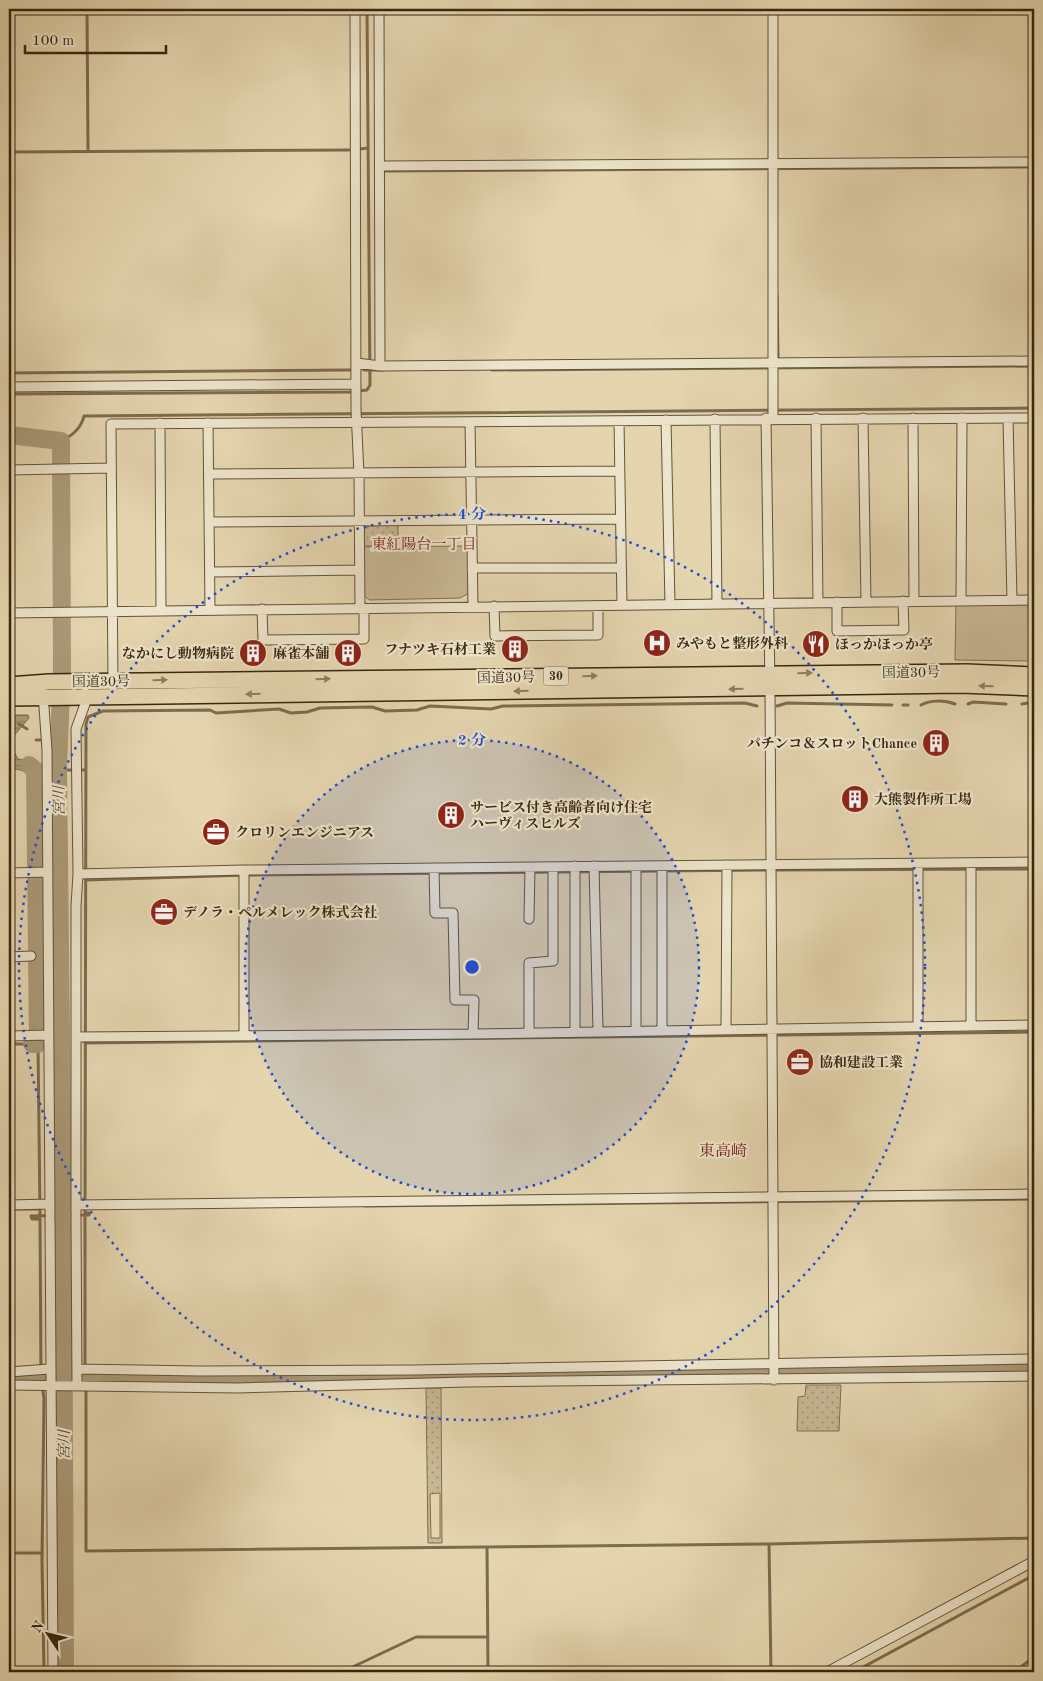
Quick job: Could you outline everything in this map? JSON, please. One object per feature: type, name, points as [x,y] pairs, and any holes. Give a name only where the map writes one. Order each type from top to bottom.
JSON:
[{"type":"highway","name":"国道30号","points":[[770,681],[967,672],[1034,675]]},
{"type":"highway","name":"国道30号","points":[[9,685],[46,690],[770,681],[1034,688]]},
{"type":"highway","name":"国道30号","points":[[9,698],[46,690]]},
{"type":"street","points":[[355,9],[369,364]]},
{"type":"street","points":[[262,609],[263,640],[364,639],[358,570],[359,474],[356,389],[369,364],[380,166],[379,9]]},
{"type":"street","points":[[773,1372],[773,1034],[768,604],[773,366],[774,9]]},
{"type":"street","points":[[380,166],[773,167],[1034,162]]},
{"type":"street","points":[[369,364],[773,366],[1034,361]]},
{"type":"street","points":[[9,388],[356,389]]},
{"type":"street","points":[[113,688],[111,424],[208,423],[356,417],[470,422],[715,419],[771,415],[816,418],[1034,418]]},
{"type":"street","points":[[816,418],[818,603]]},
{"type":"street","points":[[863,418],[866,601]]},
{"type":"street","points":[[913,418],[914,601]]},
{"type":"street","points":[[960,601],[962,418]]},
{"type":"street","points":[[1008,418],[1012,600]]},
{"type":"street","points":[[715,419],[717,604]]},
{"type":"street","points":[[618,420],[622,605]]},
{"type":"street","points":[[666,420],[670,604]]},
{"type":"street","points":[[470,422],[473,606]]},
{"type":"street","points":[[160,423],[161,610]]},
{"type":"street","points":[[208,423],[210,610]]},
{"type":"street","points":[[9,470],[110,468]]},
{"type":"street","points":[[209,474],[619,471]]},
{"type":"street","points":[[210,522],[619,519]]},
{"type":"street","points":[[472,568],[620,568]]},
{"type":"street","points":[[210,572],[358,570]]},
{"type":"street","points":[[9,613],[1034,600]]},
{"type":"street","points":[[837,602],[837,631],[904,630],[903,601]]},
{"type":"street","points":[[494,606],[495,636],[598,635],[598,606]]},
{"type":"street","points":[[78,1376],[82,1037],[76,906],[83,874],[76,729],[85,704],[81,689]]},
{"type":"street","points":[[46,690],[46,750],[40,872],[41,1035],[43,1204],[50,1216],[46,1378],[53,1672]]},
{"type":"street","points":[[83,874],[662,870],[727,869],[771,865],[971,867],[1034,862]]},
{"type":"street","points":[[918,867],[918,1026]]},
{"type":"street","points":[[971,867],[971,1026]]},
{"type":"street","points":[[726,1029],[727,869]]},
{"type":"street","points":[[529,1033],[529,963],[553,961],[553,870]]},
{"type":"street","points":[[575,870],[575,1031]]},
{"type":"street","points":[[594,870],[598,1030]]},
{"type":"street","points":[[636,870],[636,1030]]},
{"type":"street","points":[[662,870],[662,1030]]},
{"type":"street","points":[[529,919],[530,871]]},
{"type":"street","points":[[9,873],[40,872]]},
{"type":"street","points":[[434,872],[435,913],[453,913],[454,1000],[474,1000],[473,1034]]},
{"type":"street","points":[[244,873],[244,1035]]},
{"type":"street","points":[[9,957],[30,956]]},
{"type":"street","points":[[9,1022],[9,1036],[41,1035]]},
{"type":"street","points":[[82,1037],[473,1034],[598,1030],[726,1029],[773,1034],[918,1026],[1034,1025]]},
{"type":"street","points":[[80,1209],[773,1200],[1034,1194]]},
{"type":"street","points":[[9,1205],[43,1204]]},
{"type":"street","points":[[78,1376],[237,1388],[773,1372],[1034,1359]]},
{"type":"street","points":[[9,1385],[46,1378],[199,1371],[773,1372],[1034,1376]]},
{"type":"street","points":[[9,1372],[46,1378]]},
{"type":"street","points":[[827,1672],[1034,1562]]},
{"type":"shaded area","points":[[398,525],[398,546],[363,546],[363,531],[368,526]]},
{"type":"shaded area","points":[[469,546],[469,593],[460,598],[369,600],[364,595],[364,547]]},
{"type":"shaded area","points":[[956,604],[1034,604],[1034,663],[1029,661],[955,660]]},
{"type":"shaded area","points":[[9,715],[28,715],[29,718],[12,738],[13,750],[18,759],[37,763],[41,769],[38,776],[39,785],[32,785],[32,780],[25,772],[9,769]]},
{"type":"shaded area","points":[[806,1385],[841,1385],[839,1431],[797,1431],[798,1397],[805,1396]]},
{"type":"shaded area","points":[[426,1388],[441,1388],[442,1543],[428,1543]],"holes":[[[440,1493],[440,1538],[431,1538],[430,1494]]]},
{"type":"waterway","points":[[87,9],[88,151]]},
{"type":"waterway","points":[[9,394],[350,392],[367,390],[370,385],[367,9]]},
{"type":"waterway","points":[[360,149],[368,148]]},
{"type":"waterway","points":[[9,152],[349,150]]},
{"type":"waterway","points":[[384,171],[1034,167]]},
{"type":"waterway","points":[[777,295],[778,357]]},
{"type":"waterway","points":[[492,370],[1034,366]]},
{"type":"waterway","points":[[9,373],[350,370]]},
{"type":"waterway","points":[[364,370],[383,370]]},
{"type":"waterway","points":[[61,441],[76,432],[84,416],[1034,408]]},
{"type":"waterway","name":"宮川","points":[[9,435],[61,441],[62,668],[58,769],[63,1214]]},
{"type":"waterway","points":[[921,705],[938,701],[955,704]]},
{"type":"waterway","points":[[968,704],[973,702],[1006,704]]},
{"type":"waterway","points":[[1022,704],[1034,702]]},
{"type":"waterway","points":[[85,1214],[86,724],[88,717],[103,711],[210,710],[216,713],[279,709],[291,713],[307,712],[320,708],[372,707],[385,711],[417,710],[430,706],[491,709],[503,706],[745,703],[757,706]]},
{"type":"waterway","points":[[777,706],[787,703],[892,705]]},
{"type":"waterway","points":[[903,705],[908,705]]},
{"type":"waterway","points":[[19,724],[27,729]]},
{"type":"waterway","points":[[50,740],[59,739]]},
{"type":"waterway","points":[[36,740],[42,740]]},
{"type":"waterway","points":[[29,765],[35,770],[38,1044],[32,1044]]},
{"type":"waterway","points":[[54,770],[86,770]]},
{"type":"waterway","points":[[775,870],[1034,869]]},
{"type":"waterway","points":[[86,880],[249,875],[766,870]]},
{"type":"waterway","points":[[85,1043],[1034,1032]]},
{"type":"waterway","points":[[9,1044],[32,1044]]},
{"type":"waterway","points":[[38,1044],[40,1214]]},
{"type":"waterway","points":[[365,1206],[1034,1199]]},
{"type":"waterway","points":[[9,1209],[40,1209]]},
{"type":"waterway","name":"宮川","points":[[31,1216],[89,1215],[89,1213],[85,1213]]},
{"type":"waterway","points":[[31,1216],[32,1219],[40,1219]]},
{"type":"waterway","name":"宮川","points":[[63,1217],[65,1672]]},
{"type":"waterway","points":[[85,1217],[85,1381]]},
{"type":"waterway","points":[[40,1218],[41,1377],[44,1398],[42,1560],[44,1672]]},
{"type":"waterway","points":[[9,1377],[204,1380],[1034,1367]]},
{"type":"waterway","points":[[86,1391],[86,1551],[769,1544],[1034,1538]]},
{"type":"waterway","points":[[769,1544],[771,1672]]},
{"type":"waterway","points":[[487,1547],[488,1672]]},
{"type":"waterway","points":[[9,1553],[42,1553]]},
{"type":"waterway","points":[[854,1672],[1034,1575]]},
{"type":"waterway","points":[[342,1672],[416,1637],[488,1637]]},
{"type":"waterway","points":[[1014,1672],[1034,1657]]},
{"type":"place","name":"みやもと整形外科","points":[[657,643]]},
{"type":"place","name":"ほっかほっか亭","points":[[816,644]]},
{"type":"place","name":"フナツキ石材工業","points":[[515,649]]},
{"type":"place","name":"なかにし動物病院","points":[[253,653]]},
{"type":"place","name":"麻雀本舗","points":[[348,653]]},
{"type":"place","name":"パチンコ＆スロットChance","points":[[936,743]]},
{"type":"place","name":"大熊製作所工場","points":[[855,799]]},
{"type":"place","name":"サービス付き高齢者向け住宅 ハーヴィスヒルズ","points":[[451,815]]},
{"type":"place","name":"クロリンエンジニアス","points":[[216,832]]},
{"type":"place","name":"デノラ・ペルメレック株式会社","points":[[164,912]]},
{"type":"place","name":"協和建設工業","points":[[800,1062]]},
{"type":"district","name":"東紅陽台一丁目","points":[[424,544]]},
{"type":"district","name":"東高崎","points":[[723,1150]]}]
